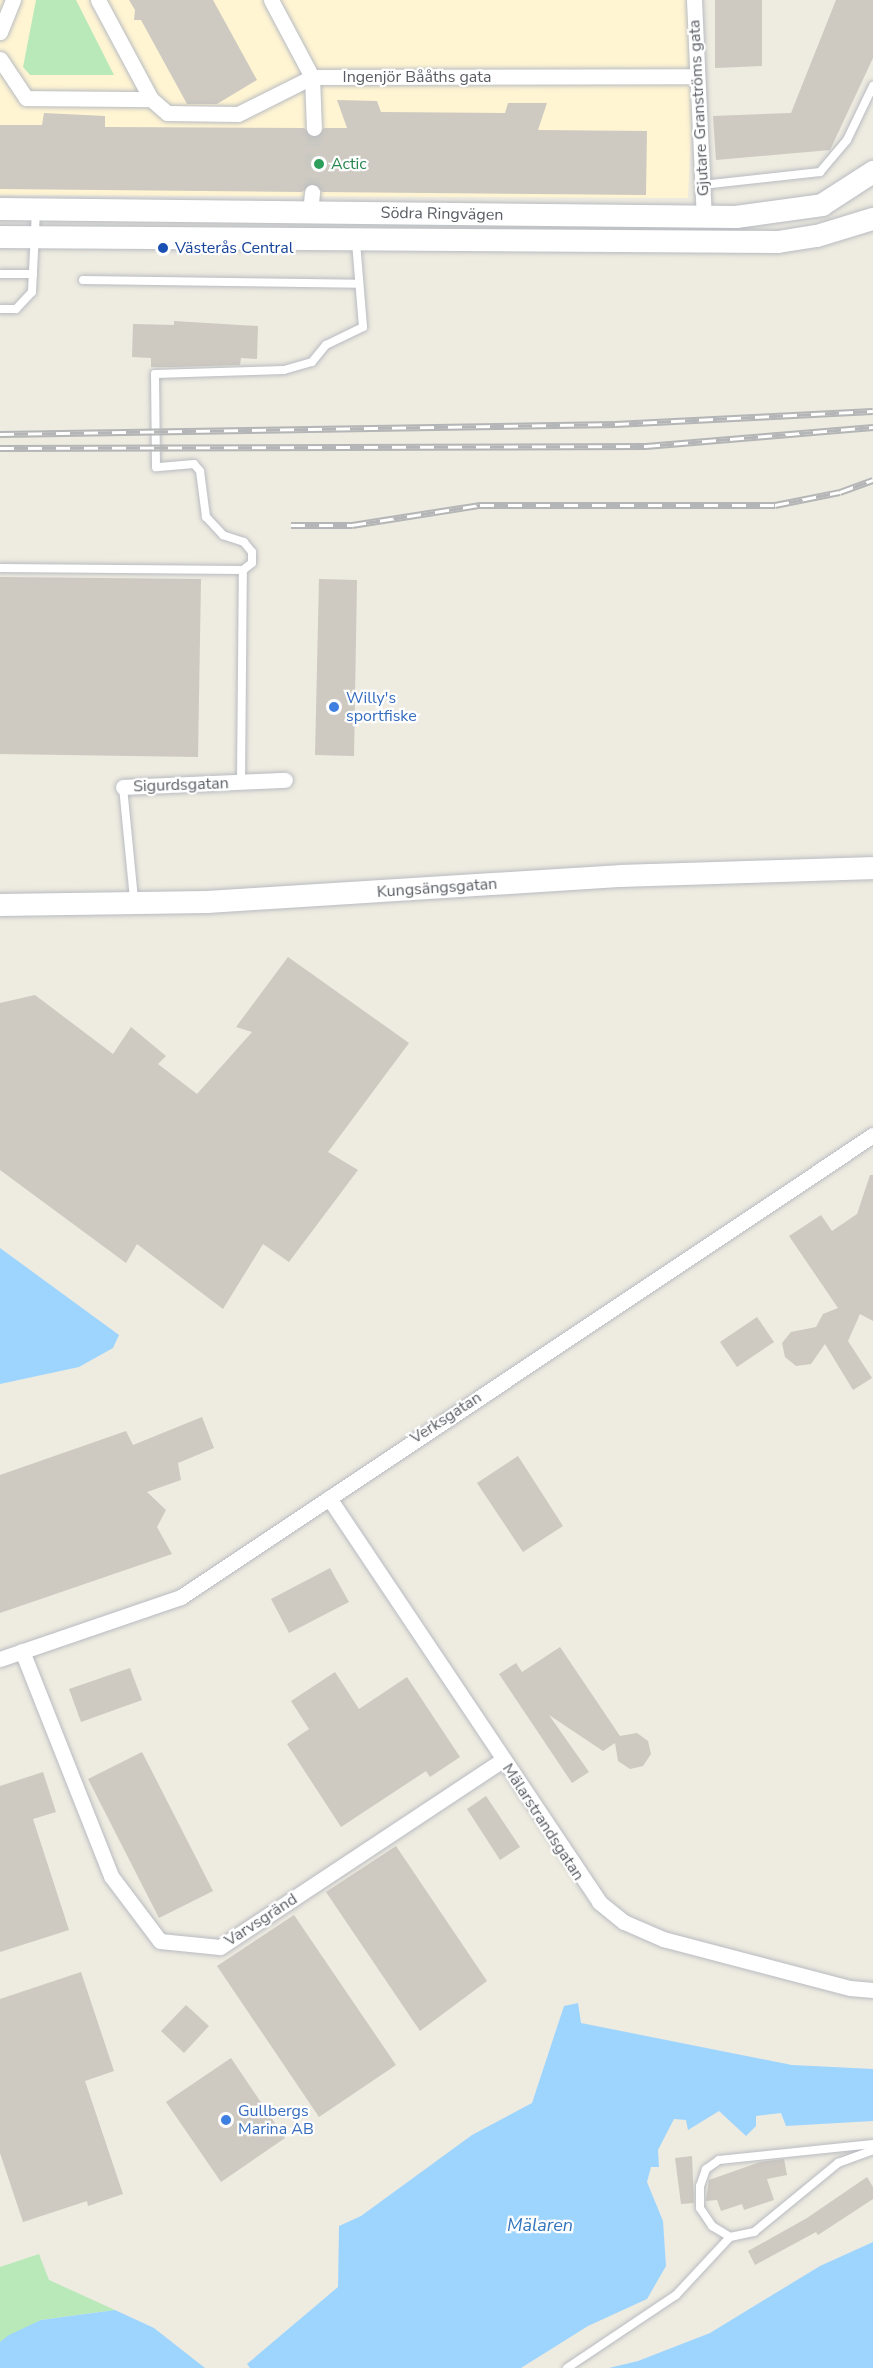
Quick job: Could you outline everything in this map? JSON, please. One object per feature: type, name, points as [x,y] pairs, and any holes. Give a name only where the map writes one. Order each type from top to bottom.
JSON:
[{"type":"main road","name":"Södra Ringvägen","points":[[0,209],[36,210],[311,202],[736,217],[822,205],[873,172]]},
{"type":"main road","points":[[311,202],[313,239]]},
{"type":"main road","name":"Södra Ringvägen","points":[[0,237],[778,242],[817,236],[873,219]]},
{"type":"main road","name":"Kungsängsgatan","points":[[0,905],[134,905],[622,876],[873,868]]},
{"type":"street","points":[[0,32],[13,0]]},
{"type":"street","points":[[98,0],[151,99]]},
{"type":"street","points":[[271,0],[312,77],[314,128]]},
{"type":"street","name":"Gjutare Granströms gata","points":[[694,0],[704,217]]},
{"type":"street","name":"Ingenjör Bååths gata","points":[[0,59],[26,98],[151,99],[167,113],[238,114],[312,77],[696,76]]},
{"type":"street","name":"Sigurdsgatan","points":[[123,787],[285,780]]},
{"type":"street","name":"Verksgatan","points":[[0,1659],[181,1598],[873,1135]]},
{"type":"street","name":"Mälarstrandsgatan","points":[[329,1498],[585,1886],[624,1922],[663,1939],[850,1988],[873,1990]]},
{"type":"street","name":"Varvsgränd","points":[[22,1651],[111,1876],[160,1941],[220,1947],[502,1760]]},
{"type":"lane","points":[[702,185],[820,172],[842,149],[873,86]]},
{"type":"lane","points":[[0,309],[16,309],[32,292],[36,210]]},
{"type":"lane","points":[[0,568],[243,570],[252,563],[252,552],[244,542],[223,535],[206,516],[200,471],[194,464],[156,467],[155,374],[284,369],[312,362],[326,345],[363,327],[356,239]]},
{"type":"lane","points":[[0,274],[33,274]]},
{"type":"lane","points":[[83,280],[359,284]]},
{"type":"lane","points":[[242,782],[243,570]]},
{"type":"lane","name":"Sigurdsgatan","points":[[123,787],[134,905]]},
{"type":"lane","points":[[730,2237],[712,2226],[700,2208],[700,2186],[706,2169],[718,2160],[873,2144]]},
{"type":"lane","points":[[567,2368],[676,2295],[730,2237],[754,2232],[838,2163],[873,2150]]},
{"type":"shaded area","points":[[0,0],[697,0],[688,198],[0,195]]},
{"type":"green space","points":[[36,0],[76,0],[114,75],[30,75],[23,67]]},
{"type":"green space","points":[[39,2254],[49,2280],[115,2310],[41,2320],[0,2342],[0,2267]]},
{"type":"water","points":[[0,1248],[119,1335],[113,1348],[79,1367],[0,1384]]},
{"type":"water","name":"Mälaren","points":[[578,2003],[581,2023],[792,2065],[873,2069],[873,2121],[786,2126],[781,2113],[756,2116],[756,2126],[746,2136],[719,2111],[688,2130],[686,2120],[674,2119],[658,2150],[659,2167],[651,2167],[647,2182],[663,2221],[666,2266],[647,2299],[588,2326],[521,2368],[250,2368],[247,2364],[338,2287],[339,2226],[361,2216],[472,2135],[532,2103],[564,2006]]},
{"type":"water","points":[[873,2242],[873,2368],[609,2368],[638,2361],[710,2333],[820,2266]]},
{"type":"water","points":[[115,2310],[154,2328],[205,2368],[0,2368],[0,2342],[9,2335],[41,2320]]},
{"type":"building","points":[[129,0],[213,0],[257,80],[217,104],[187,104],[141,20],[134,20],[135,10]]},
{"type":"building","points":[[715,0],[762,0],[762,66],[715,68]]},
{"type":"building","points":[[836,0],[873,0],[873,58],[830,150],[716,160],[713,116],[791,113]]},
{"type":"building","points":[[337,100],[377,101],[381,112],[505,113],[508,103],[547,103],[538,130],[647,131],[646,195],[322,192],[312,182],[302,192],[0,189],[0,125],[42,125],[44,113],[105,116],[105,127],[304,128],[315,138],[324,128],[347,128]]},
{"type":"building","points":[[174,321],[258,326],[257,359],[241,358],[240,365],[151,367],[151,358],[132,357],[133,324],[174,325]]},
{"type":"building","points":[[0,577],[201,579],[198,757],[0,754]]},
{"type":"building","points":[[319,579],[357,580],[354,756],[315,755]]},
{"type":"building","points":[[288,957],[409,1043],[328,1152],[358,1170],[289,1262],[263,1244],[223,1309],[137,1244],[126,1263],[0,1170],[0,1003],[35,995],[113,1054],[131,1027],[166,1056],[158,1064],[197,1094],[252,1032],[236,1027]]},
{"type":"building","points":[[870,1175],[873,1175],[873,1321],[860,1314],[848,1341],[872,1378],[853,1390],[825,1344],[811,1364],[796,1366],[785,1357],[782,1343],[791,1332],[816,1327],[823,1314],[838,1308],[789,1236],[821,1215],[832,1231],[857,1214]]},
{"type":"building","points":[[757,1317],[774,1342],[737,1367],[720,1342]]},
{"type":"building","points":[[202,1417],[214,1448],[178,1463],[181,1480],[147,1492],[166,1510],[157,1527],[172,1554],[0,1613],[0,1475],[126,1431],[133,1445]]},
{"type":"building","points":[[518,1456],[563,1526],[523,1552],[477,1483]]},
{"type":"building","points":[[330,1568],[349,1602],[289,1633],[271,1599]]},
{"type":"building","points":[[560,1647],[620,1736],[637,1733],[648,1741],[651,1754],[643,1766],[630,1769],[618,1761],[615,1743],[603,1751],[549,1715],[589,1772],[572,1783],[499,1674],[516,1663],[522,1672]]},
{"type":"building","points":[[130,1668],[142,1700],[81,1722],[69,1689]]},
{"type":"building","points":[[335,1672],[359,1709],[407,1677],[460,1757],[430,1777],[426,1771],[341,1827],[287,1744],[309,1729],[291,1701]]},
{"type":"building","points":[[142,1752],[213,1891],[159,1918],[88,1779]]},
{"type":"building","points":[[43,1772],[56,1812],[33,1819],[69,1930],[0,1952],[0,1786]]},
{"type":"building","points":[[486,1796],[520,1847],[500,1860],[467,1809]]},
{"type":"building","points":[[396,1846],[487,1981],[420,2031],[326,1892]]},
{"type":"building","points":[[294,1915],[396,2065],[319,2117],[217,1966]]},
{"type":"building","points":[[81,1972],[114,2071],[85,2081],[123,2194],[88,2206],[87,2201],[23,2222],[0,2153],[0,1999]]},
{"type":"building","points":[[186,2005],[209,2026],[184,2053],[161,2031]]},
{"type":"building","name":"Gullbergs Marina AB","points":[[231,2058],[285,2138],[221,2182],[166,2102]]},
{"type":"building","points":[[692,2156],[694,2203],[681,2204],[675,2158]]},
{"type":"building","points":[[784,2159],[787,2175],[767,2179],[774,2200],[744,2210],[742,2204],[721,2211],[717,2200],[706,2201],[709,2180],[760,2162]]},
{"type":"building","points":[[867,2177],[873,2187],[873,2199],[818,2235],[816,2232],[755,2265],[748,2251],[807,2218]]},
{"type":"tunnel","points":[[312,192],[314,128]]},
{"type":"railway","points":[[0,434],[615,424],[873,411]]},
{"type":"railway","points":[[0,448],[646,446],[873,427]]},
{"type":"railway","points":[[291,525],[352,525],[480,505],[775,505],[840,492],[873,480]]},
{"type":"place","name":"Actic","points":[[319,164]]},
{"type":"place","name":"Västerås Central","points":[[163,248]]},
{"type":"place","name":"Willy's sportfiske","points":[[334,707]]},
{"type":"place","name":"Gullbergs Marina AB","points":[[226,2120]]}]
